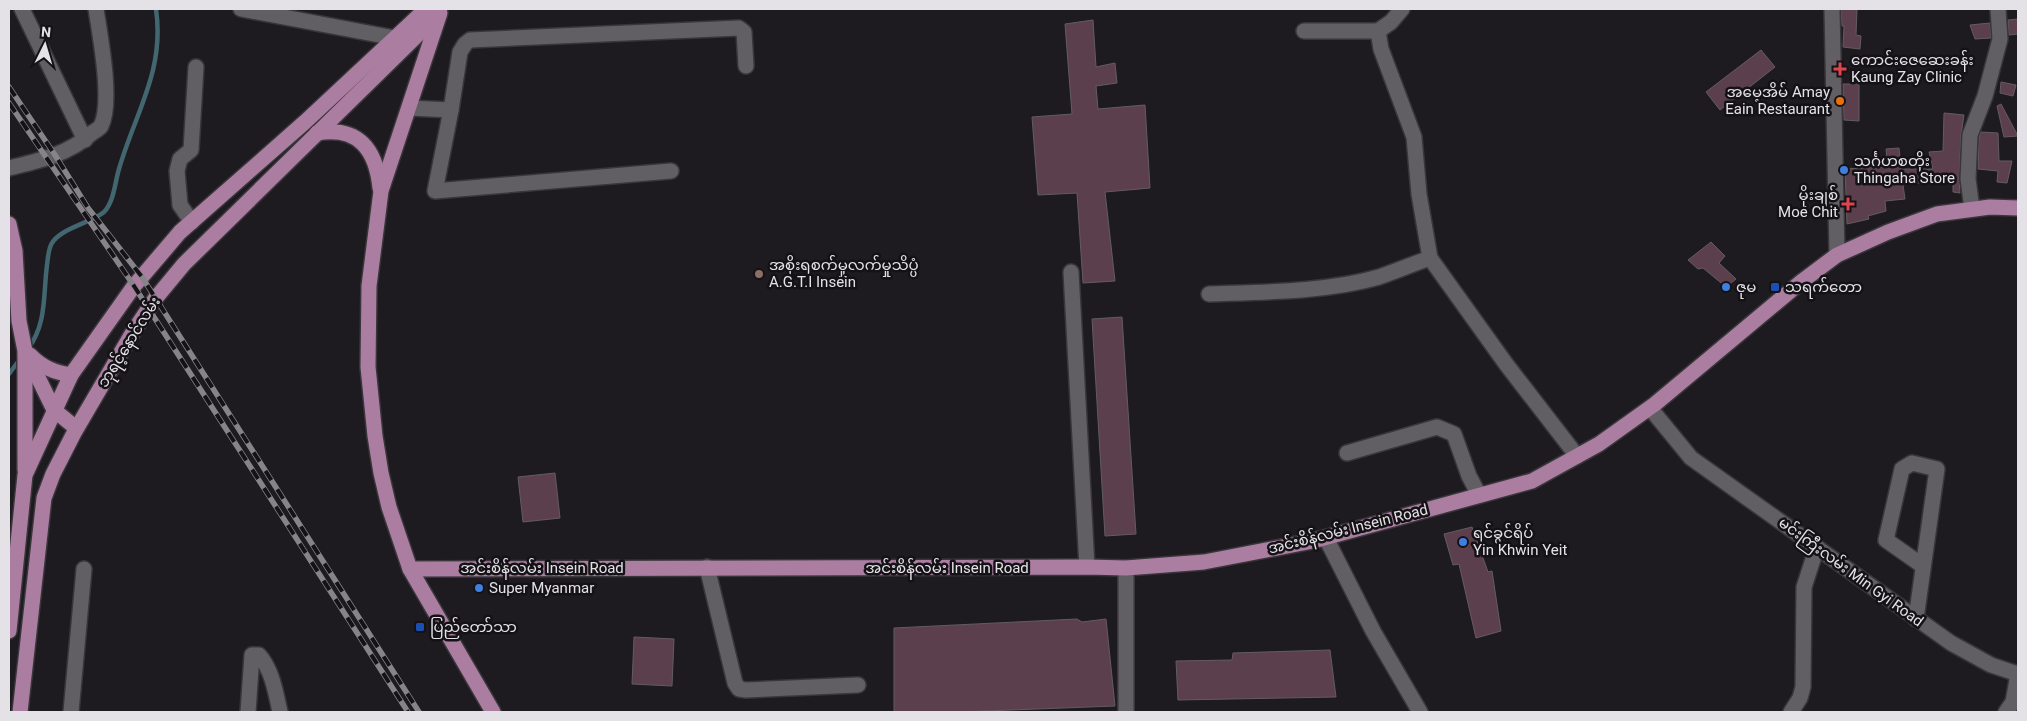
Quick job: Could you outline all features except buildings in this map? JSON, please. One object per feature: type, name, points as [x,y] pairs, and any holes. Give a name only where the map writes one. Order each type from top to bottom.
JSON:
[{"type":"main road","name":"ဘုရင့်နောင်လမ်း","points":[[54,410],[71,374],[142,277],[180,232],[305,122],[395,38],[437,10]]},
{"type":"main road","name":"ဘုရင့်နောင်လမ်း","points":[[20,712],[44,498],[53,474],[76,428],[133,332],[155,300],[184,264],[317,133],[437,10]]},
{"type":"main road","points":[[380,191],[409,108],[437,10]]},
{"type":"main road","points":[[317,133],[334,130],[350,135],[362,143],[371,152],[379,175],[380,191],[369,286],[368,367],[381,473],[389,506],[410,569],[493,712]]},
{"type":"main road","name":"အင်းစိန်လမ်း Insein Road","points":[[410,569],[1126,568],[1204,562],[1326,538],[1532,481],[1600,444],[1650,408],[1801,282],[1837,255],[1888,232],[1937,214],[1990,207],[2018,208]]},
{"type":"main road","points":[[9,224],[15,251],[19,322],[28,360],[54,410],[76,428]]},
{"type":"main road","points":[[28,360],[53,372],[71,374]]},
{"type":"main road","points":[[9,631],[25,475],[28,360]]},
{"type":"main road","points":[[25,475],[54,410]]},
{"type":"street","points":[[22,9],[85,140]]},
{"type":"street","points":[[9,168],[46,159],[85,140],[101,126],[107,97],[96,9]]},
{"type":"street","points":[[241,9],[395,38]]},
{"type":"street","points":[[1304,30],[1378,31],[1391,22],[1402,9]]},
{"type":"street","points":[[1832,9],[1837,255]]},
{"type":"street","points":[[1972,210],[1968,179],[1970,135],[1985,96],[2000,39],[1998,9]]},
{"type":"street","points":[[671,171],[435,191],[460,52],[470,40],[738,28],[744,32],[746,66]]},
{"type":"street","points":[[1378,31],[1381,49],[1414,136],[1419,194],[1430,258],[1506,364],[1577,456]]},
{"type":"street","points":[[192,222],[180,205],[177,171],[180,160],[191,150],[196,67]]},
{"type":"street","points":[[409,108],[451,110]]},
{"type":"street","points":[[1209,294],[1296,290],[1344,284],[1378,277],[1430,258]]},
{"type":"street","points":[[1070,272],[1087,567]]},
{"type":"street","name":"မင်းကြီးလမ်း Min Gyi Road","points":[[1650,408],[1691,458],[1951,643],[1991,665],[2018,674]]},
{"type":"street","points":[[1347,453],[1437,426],[1454,434],[1478,495]]},
{"type":"street","points":[[1916,619],[1936,469],[1912,463],[1902,469],[1886,540],[1923,566]]},
{"type":"street","points":[[1326,538],[1373,631],[1420,712]]},
{"type":"street","points":[[1791,712],[1800,698],[1803,687],[1804,587],[1817,547]]},
{"type":"street","points":[[707,568],[735,683],[739,689],[858,685]]},
{"type":"street","points":[[1126,568],[1126,712]]},
{"type":"street","points":[[71,712],[84,569]]},
{"type":"street","points":[[248,712],[252,656],[259,655],[264,660],[280,712]]},
{"type":"street","points":[[2006,712],[2013,702],[2018,674]]},
{"type":"waterway","points":[[28,349],[34,339],[41,319],[48,254],[52,243],[62,233],[104,212],[112,197],[119,169],[152,72],[158,31],[156,9]]},
{"type":"waterway","points":[[9,374],[20,359]]},
{"type":"railway","points":[[9,87],[88,208],[142,277],[419,712]]},
{"type":"railway","points":[[9,103],[134,286],[408,712]]},
{"type":"place","name":"ကောင်းဇေဆေးခန်း Kaung Zay Clinic","points":[[1840,69]]},
{"type":"place","name":"အမေ့အိမ် Amay Eain Restaurant","points":[[1840,101]]},
{"type":"place","name":"သင်္ဂဟစတိုး Thingaha Store","points":[[1844,170]]},
{"type":"place","name":"မိုးချစ် Moe Chit","points":[[1848,204]]},
{"type":"place","name":"အစိုးရစက်မှုလက်မှုသိပ္ပံ A.G.T.I Insein","points":[[759,274]]},
{"type":"place","name":"ဇုမ","points":[[1726,287]]},
{"type":"place","name":"သရက်တော","points":[[1775,287]]},
{"type":"place","name":"ရင်ခွင်ရိပ် Yin Khwin Yeit","points":[[1463,542]]},
{"type":"place","name":"Super Myanmar","points":[[479,588]]},
{"type":"place","name":"ပြည်တော်သာ","points":[[420,627]]}]
